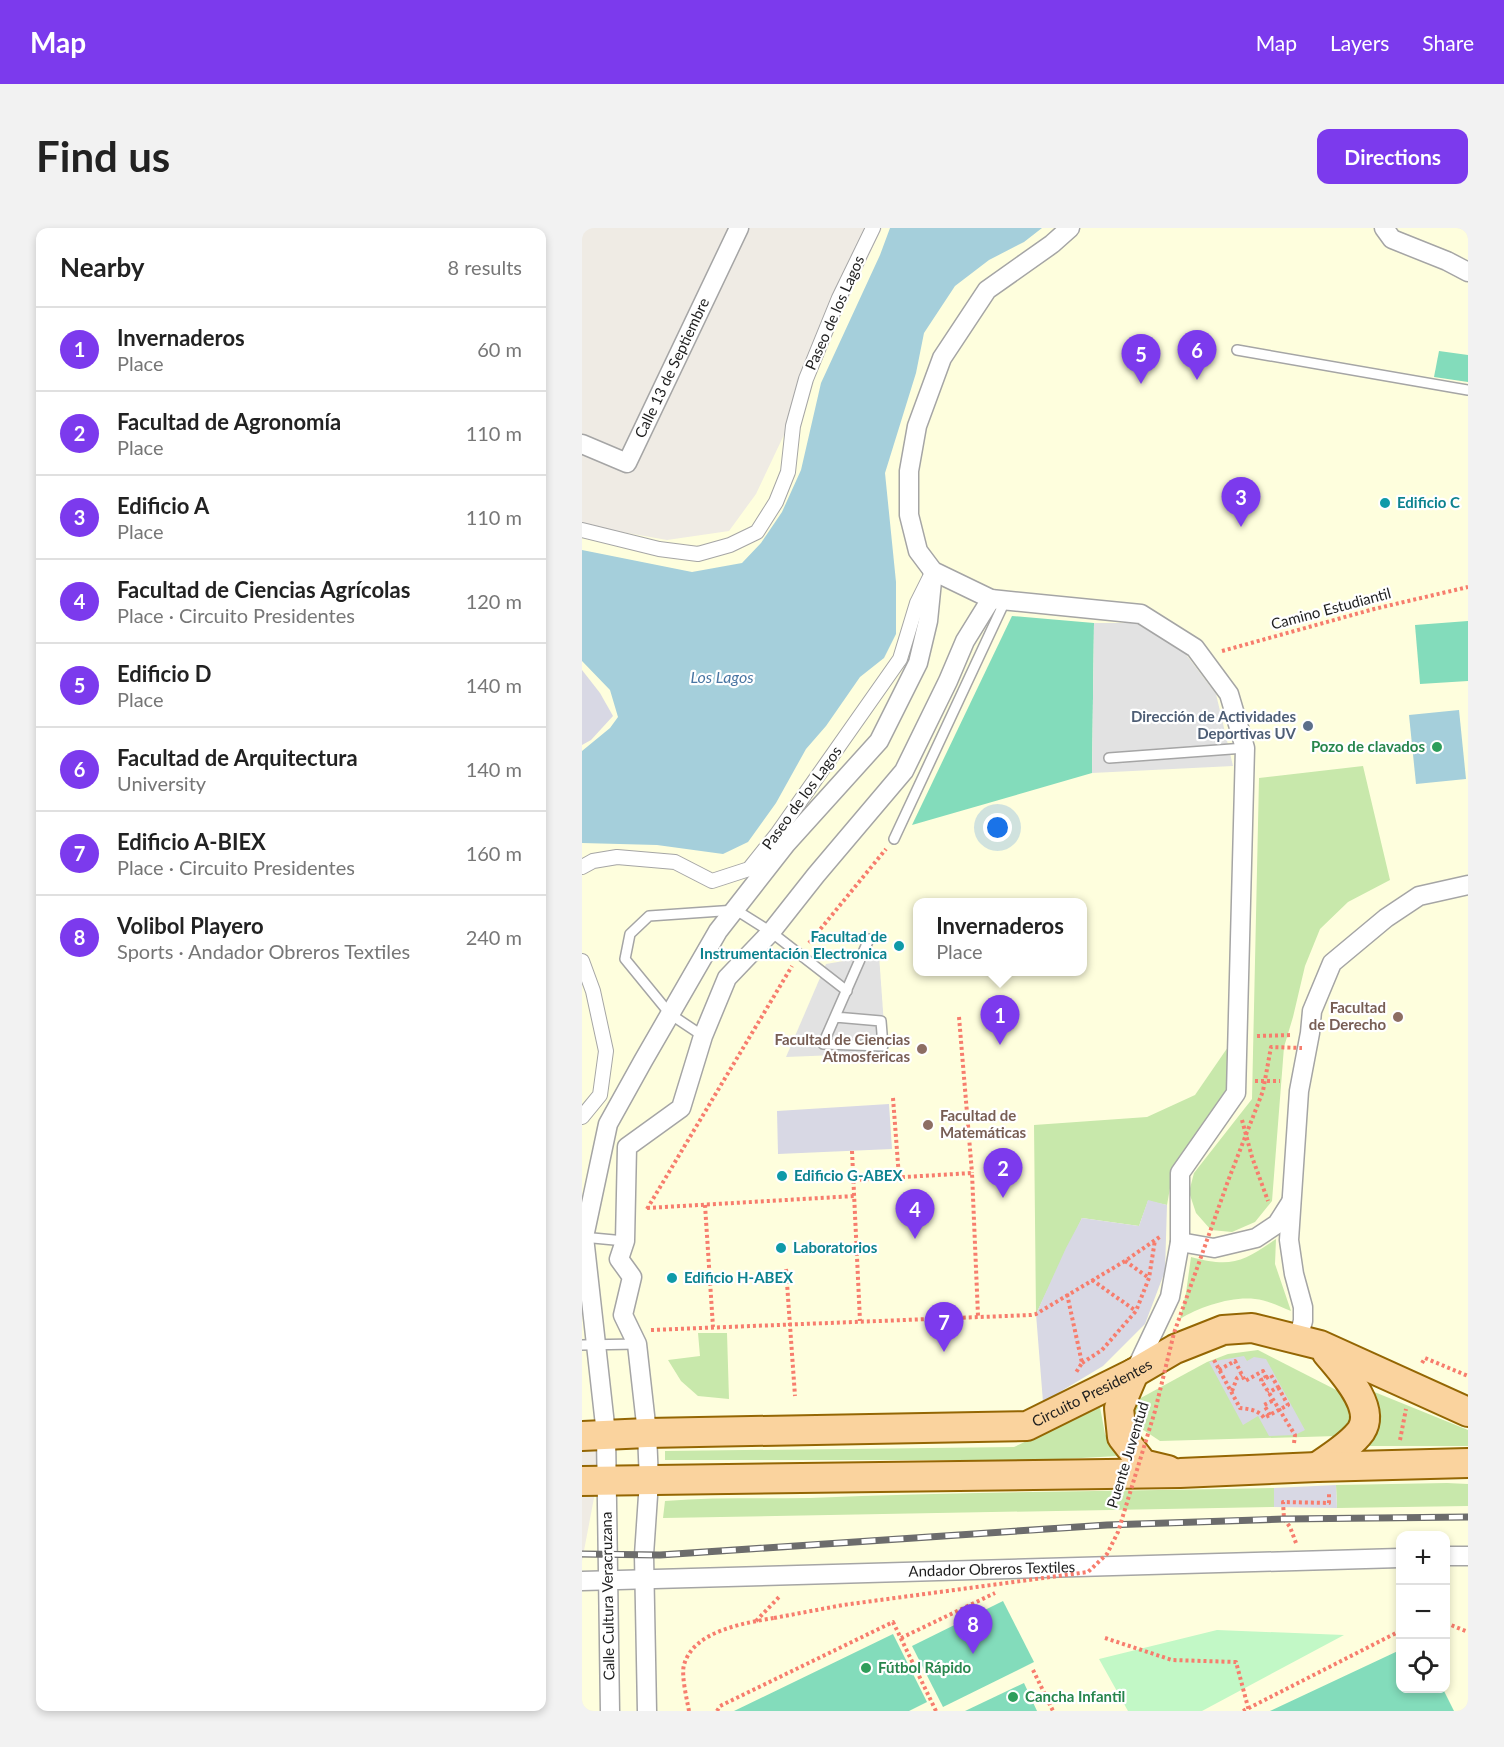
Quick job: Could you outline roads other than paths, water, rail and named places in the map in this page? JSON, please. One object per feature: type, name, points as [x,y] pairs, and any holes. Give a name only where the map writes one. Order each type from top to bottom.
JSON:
[{"type":"main road","name":"Circuito Presidentes","points":[[594,1435],[647,1432],[1027,1426],[1134,1373],[1175,1349],[1223,1330],[1252,1328],[1320,1345],[1465,1410]]},
{"type":"main road","points":[[1320,1345],[1354,1385],[1364,1409],[1363,1428],[1323,1476]]},
{"type":"main road","points":[[1134,1373],[1119,1408],[1122,1437],[1143,1464],[1180,1473]]},
{"type":"main road","points":[[594,1481],[1180,1473],[1323,1476],[1395,1464],[1468,1465]]},
{"type":"street","name":"Calle 13 de Septiembre","points":[[582,444],[627,463],[739,228]]},
{"type":"street","name":"Paseo de los Lagos","points":[[582,530],[659,549],[698,554],[730,545],[757,532],[776,502],[788,472],[793,426],[806,379],[839,298],[873,228]]},
{"type":"street","points":[[1070,228],[1052,244],[987,290],[942,358],[917,426],[909,471],[909,515],[918,551],[933,571],[998,600],[1141,614],[1195,648],[1229,694],[1245,748],[1236,1087],[1180,1173],[1180,1242],[1170,1297],[1134,1373]]},
{"type":"street","points":[[1384,228],[1392,239],[1468,272]]},
{"type":"street","name":"Paseo de los Lagos","points":[[582,867],[593,861],[617,857],[675,862],[712,881],[749,869],[777,834],[900,659],[917,603],[933,571]]},
{"type":"street","name":"Calle Cultura Veracruzana","points":[[610,1711],[608,1580],[594,1481],[594,1435],[583,1237],[608,1124],[718,932],[786,844],[879,741],[918,663],[928,621],[933,571]]},
{"type":"street","points":[[647,1711],[645,1578],[649,1480],[647,1432],[641,1337],[623,1316],[632,1277],[619,1259],[625,1241],[627,1147],[681,1108],[703,1036],[727,978],[771,932],[904,771],[948,681],[964,641],[998,600]]},
{"type":"street","points":[[1293,1337],[1300,1331],[1303,1321],[1303,1306],[1294,1274],[1290,1240],[1302,1077],[1312,1011],[1332,963],[1386,918],[1419,896],[1468,885]]},
{"type":"street","points":[[582,961],[593,991],[606,1051],[600,1095],[582,1117]]},
{"type":"street","points":[[1180,1242],[1214,1248],[1256,1238],[1277,1224],[1292,1200]]},
{"type":"street","points":[[1450,1556],[1468,1556]]},
{"type":"street","name":"Andador Obreros Textiles","points":[[582,1581],[1396,1558]]},
{"type":"lane","points":[[1237,350],[1468,390]]},
{"type":"lane","points":[[894,838],[998,600]]},
{"type":"lane","points":[[1109,758],[1245,748]]},
{"type":"lane","points":[[703,1036],[670,1014],[625,959],[630,934],[650,916],[736,910],[771,932],[847,991]]},
{"type":"lane","points":[[835,1017],[881,1021],[883,1046],[823,1044],[869,939]]},
{"type":"lane","points":[[583,1237],[625,1241]]},
{"type":"lane","points":[[589,1345],[641,1337]]},
{"type":"water","name":"Los Lagos","points":[[890,228],[1042,228],[1024,242],[989,260],[955,286],[924,333],[916,373],[885,473],[896,582],[896,634],[884,658],[860,677],[826,726],[806,749],[776,803],[748,842],[723,854],[657,845],[582,843],[582,751],[610,728],[618,717],[610,690],[582,661],[582,550],[692,572],[742,563],[761,543],[782,512],[801,470],[821,383],[880,255]]},
{"type":"water","name":"Pozo de clavados","points":[[1459,710],[1466,779],[1416,784],[1409,715]]},
{"type":"railway","points":[[582,1554],[660,1555],[1107,1525],[1284,1519],[1468,1517]]},
{"type":"place","name":"Facultad de Arquitectura","points":[[1197,380]]},
{"type":"place","name":"Edificio D","points":[[1141,384]]},
{"type":"place","name":"Edificio C","points":[[1385,503]]},
{"type":"place","name":"Edificio A","points":[[1241,527]]},
{"type":"place","name":"Dirección de Actividades Deportivas UV","points":[[1308,726]]},
{"type":"place","name":"Pozo de clavados","points":[[1437,747]]},
{"type":"place","name":"Facultad de Instrumentación Electronica","points":[[899,946]]},
{"type":"place","name":"Facultad de Derecho","points":[[1398,1017]]},
{"type":"place","name":"Invernaderos","points":[[1000,1045]]},
{"type":"place","name":"Facultad de Ciencias Atmosfericas","points":[[922,1049]]},
{"type":"place","name":"Facultad de Matemáticas","points":[[928,1125]]},
{"type":"place","name":"Edificio G-ABEX","points":[[782,1176]]},
{"type":"place","name":"Facultad de Agronomía","points":[[1003,1198]]},
{"type":"place","name":"Facultad de Ciencias Agrícolas","points":[[915,1239]]},
{"type":"place","name":"Laboratorios","points":[[781,1248]]},
{"type":"place","name":"Edificio H-ABEX","points":[[672,1278]]},
{"type":"place","name":"Edificio A-BIEX","points":[[944,1352]]},
{"type":"place","name":"Volibol Playero","points":[[973,1654]]},
{"type":"place","name":"Fútbol Rápido","points":[[866,1668]]},
{"type":"place","name":"Cancha Infantil","points":[[1013,1697]]}]
